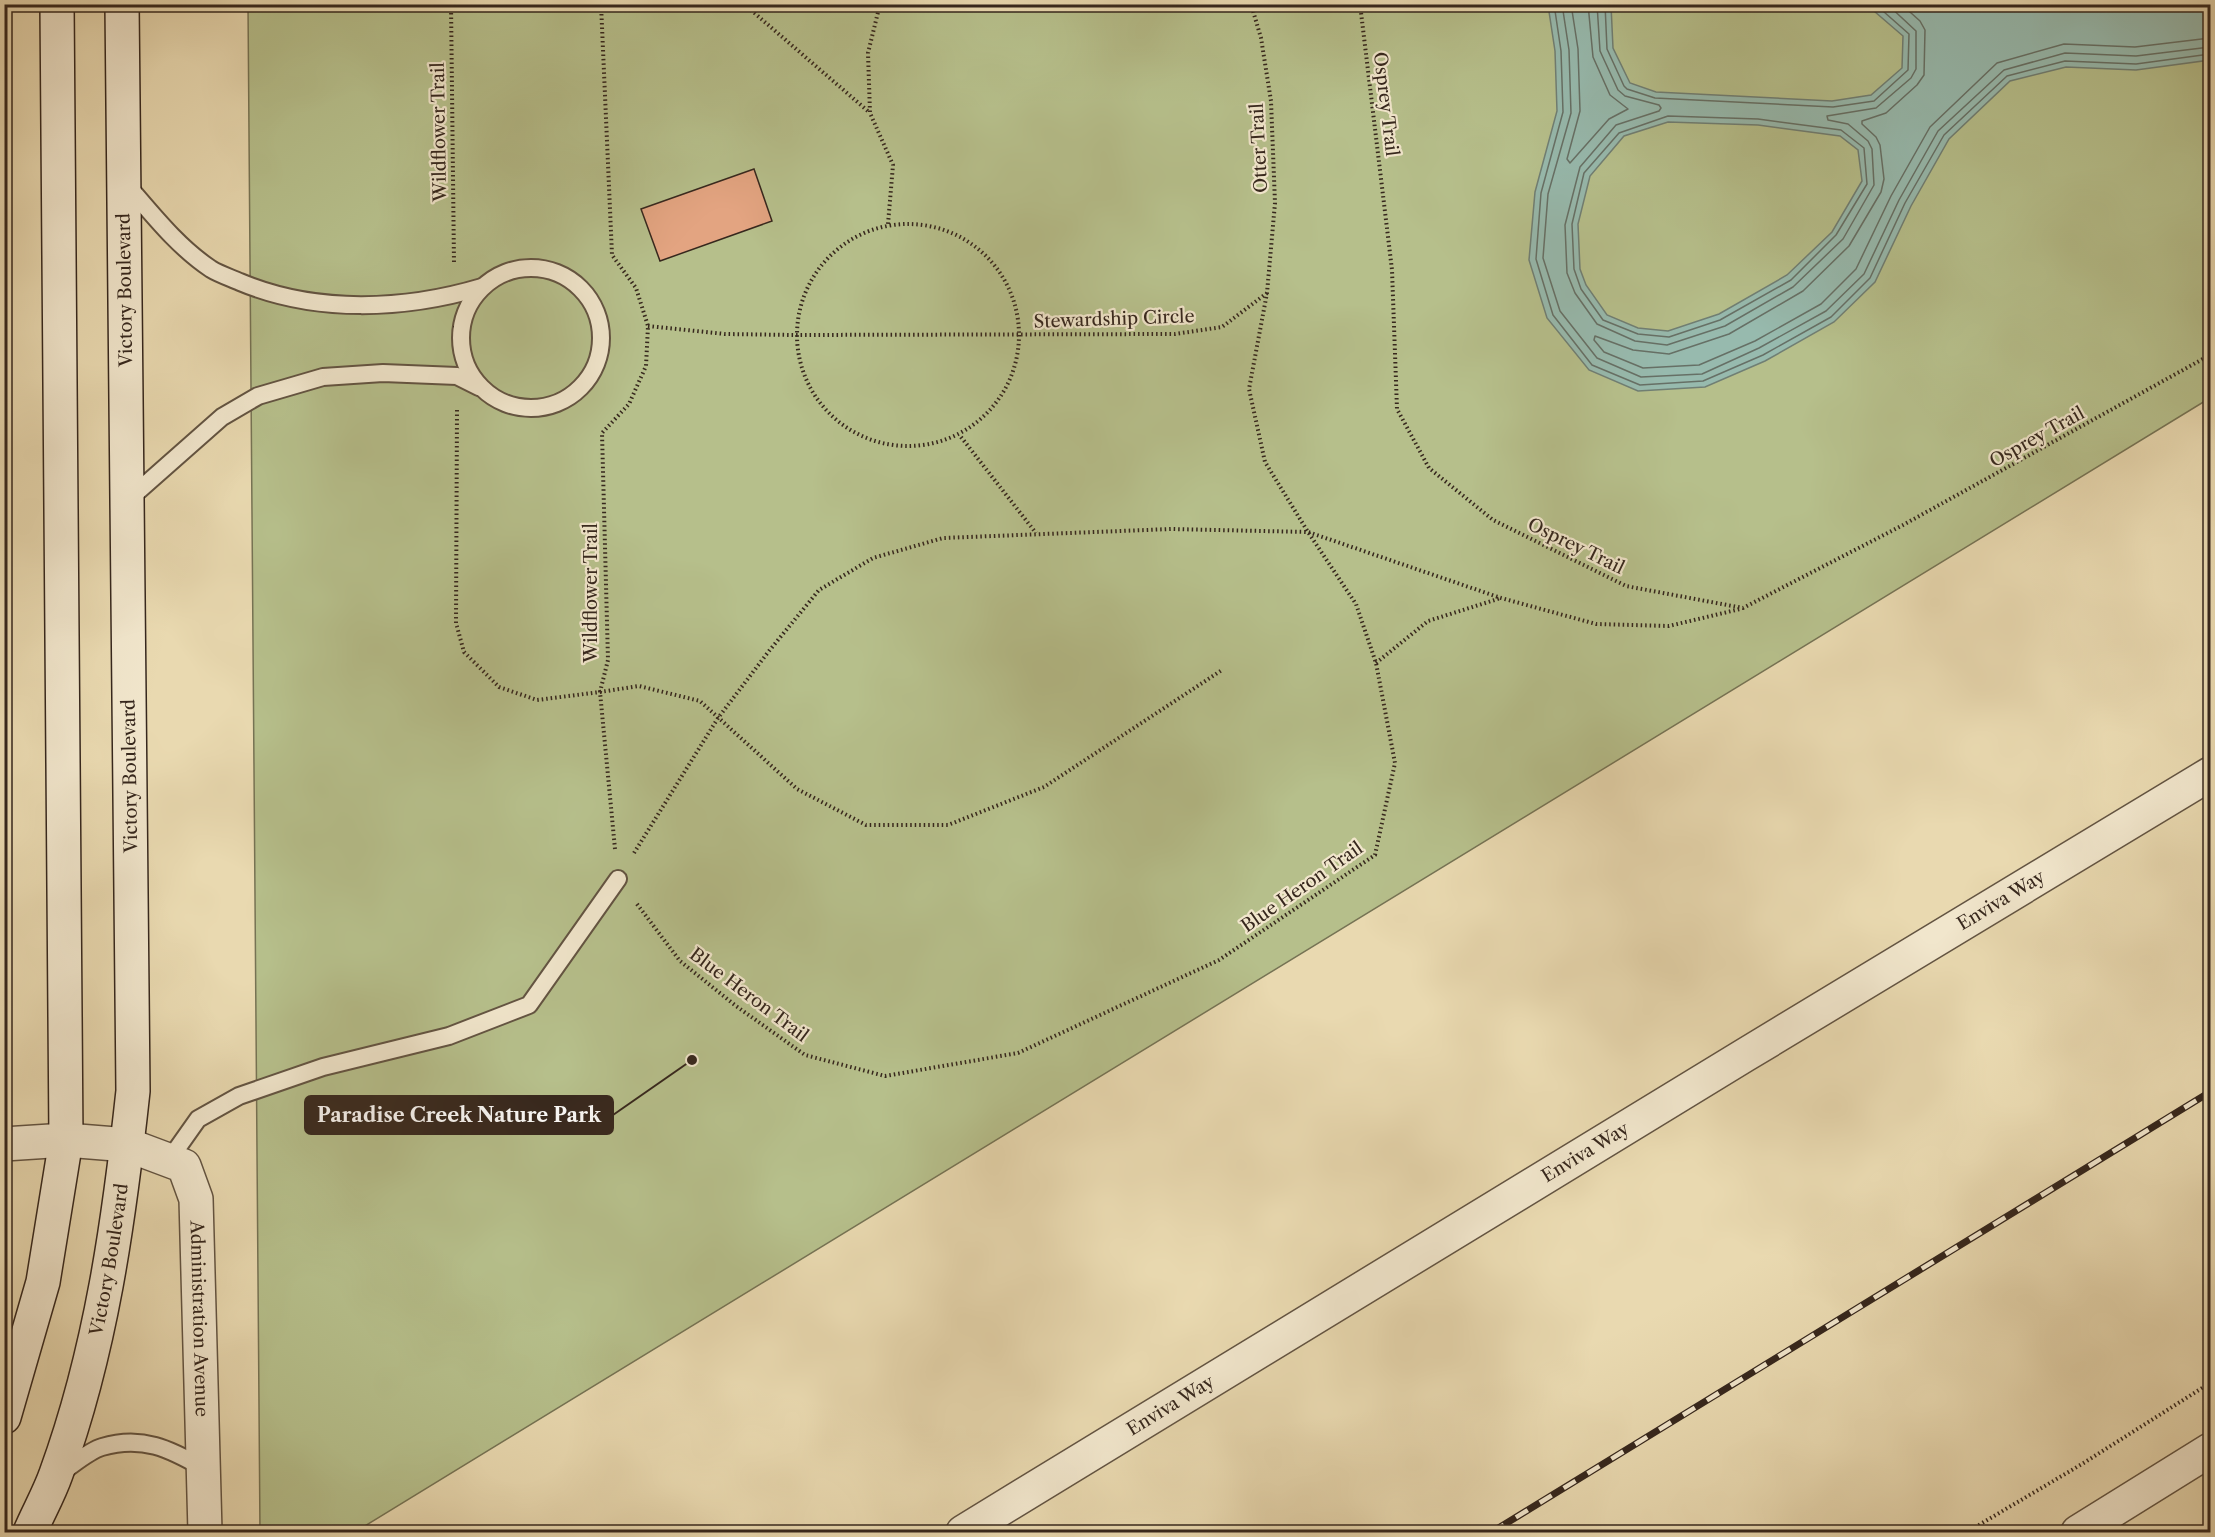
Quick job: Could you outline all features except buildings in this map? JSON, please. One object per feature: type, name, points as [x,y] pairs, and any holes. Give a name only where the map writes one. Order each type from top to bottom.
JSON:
[{"type":"main road","points":[[4,1417],[43,1282],[66,1140],[57,4]]},
{"type":"main road","name":"Victory Boulevard","points":[[30,1533],[56,1476],[79,1406],[111,1271],[134,1091],[122,4]]},
{"type":"main road","name":"Enviva Way","points":[[963,1533],[1745,1055],[2211,774]]},
{"type":"main road","name":"Administration Avenue","points":[[4,1144],[66,1140],[128,1145],[183,1166],[196,1199],[205,1533]]},
{"type":"main road","points":[[2078,1533],[2211,1450]]},
{"type":"lane","points":[[124,183],[172,237],[212,270],[255,288],[300,300],[346,305],[414,302],[455,295],[482,287],[506,272],[527,267],[560,273],[582,289],[597,312],[602,340],[596,367],[580,390],[556,404],[529,409],[502,403],[479,387],[457,376],[383,373],[323,377],[258,396],[222,417],[127,501]]},
{"type":"lane","points":[[479,387],[465,363],[460,336],[466,309],[482,287]]},
{"type":"lane","points":[[169,1160],[198,1119],[239,1096],[322,1067],[449,1036],[529,1005],[618,879]]},
{"type":"lane","points":[[56,1476],[101,1447],[138,1441],[173,1451],[203,1468]]},
{"type":"path","name":"Wildflower Trail","points":[[451,4],[457,376],[456,622],[464,652],[499,687],[537,700],[600,692],[608,660],[602,433],[629,404],[646,366],[648,326],[636,288],[612,255],[601,4]]},
{"type":"path","points":[[744,4],[870,113]]},
{"type":"path","points":[[880,4],[868,53],[870,113],[893,165],[888,224]]},
{"type":"path","name":"Otter Trail","points":[[1251,4],[1261,38],[1271,101],[1275,203],[1267,293],[1250,389],[1265,462],[1308,532]]},
{"type":"path","name":"Osprey Trail","points":[[1360,4],[1392,270],[1397,409],[1430,468],[1493,520],[1626,586],[1743,608],[1903,525],[2211,355]]},
{"type":"path","name":"Stewardship Circle","points":[[909,223],[953,231],[989,256],[1013,292],[1021,336],[1012,378],[987,415],[962,437],[908,448],[864,438],[828,414],[804,377],[795,335],[804,291],[829,255],[866,231],[888,224],[909,223]]},
{"type":"path","name":"Stewardship Circle","points":[[648,326],[725,334],[1021,336],[1175,334],[1222,327],[1267,293]]},
{"type":"path","points":[[962,437],[1037,534]]},
{"type":"path","points":[[618,879],[718,718],[819,590],[873,558],[943,538],[1171,529],[1308,532],[1501,598],[1596,624],[1669,626],[1743,608]]},
{"type":"path","name":"Blue Heron Trail","points":[[618,879],[680,961],[736,1006],[805,1055],[885,1076],[1018,1053],[1219,960],[1374,855],[1395,763],[1376,663],[1356,604],[1308,532]]},
{"type":"path","points":[[1376,663],[1428,621],[1501,598]]},
{"type":"path","points":[[618,879],[600,692],[639,686],[700,701],[797,789],[866,825],[948,825],[1044,787],[1222,670]]},
{"type":"path","points":[[1967,1533],[2211,1383]]},
{"type":"green space","points":[[248,5],[2210,5],[2210,398],[355,1532],[260,1532]]},
{"type":"water","points":[[1548,5],[1611,5],[1613,48],[1630,83],[1656,92],[1832,101],[1871,95],[1902,68],[1903,36],[1867,5],[2210,5],[2210,60],[2136,70],[2066,67],[2010,81],[1949,139],[1911,206],[1875,282],[1834,322],[1765,361],[1705,387],[1638,391],[1589,370],[1547,318],[1529,260],[1535,192],[1557,111],[1555,51]],"holes":[[[1668,122],[1758,125],[1840,136],[1858,150],[1862,181],[1832,232],[1787,275],[1719,314],[1668,331],[1638,328],[1607,315],[1586,285],[1580,269],[1578,224],[1590,176],[1624,136]]]},
{"type":"railway","points":[[1492,1532],[2210,1092]]},
{"type":"place","name":"Paradise Creek Nature Park","points":[[692,1060]]}]
